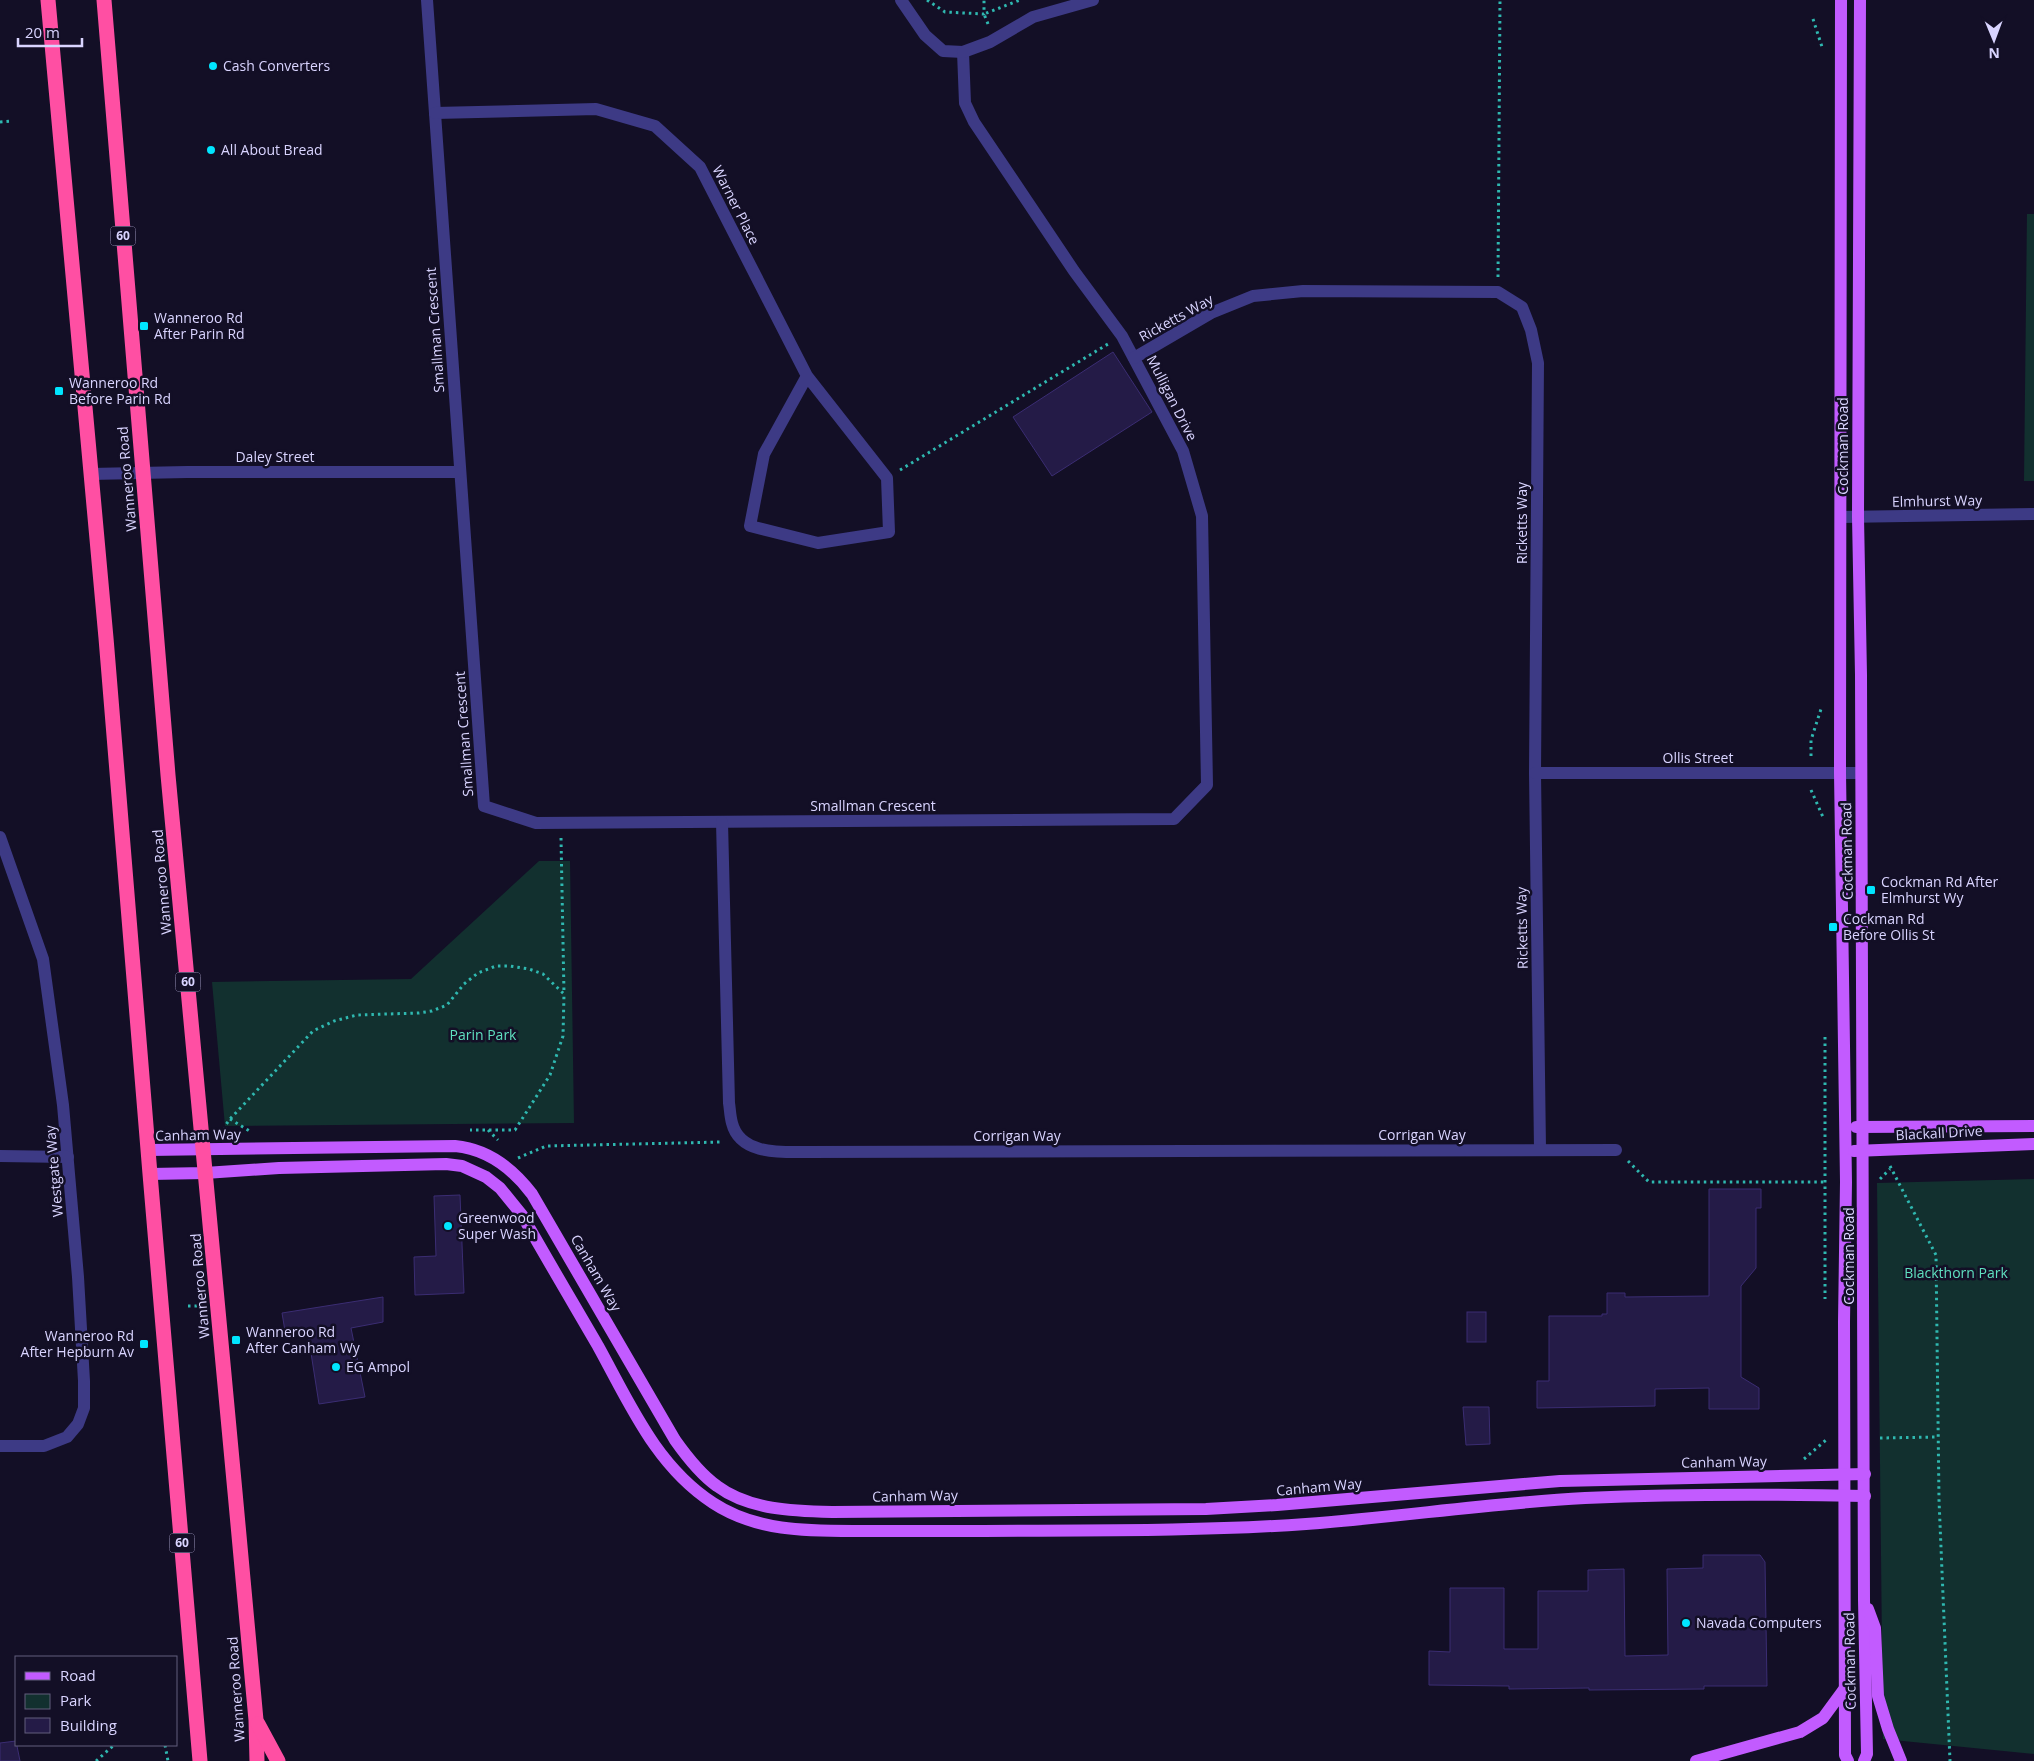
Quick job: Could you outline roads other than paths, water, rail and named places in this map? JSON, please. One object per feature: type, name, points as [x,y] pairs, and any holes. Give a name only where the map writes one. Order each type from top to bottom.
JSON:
[{"type":"highway","name":"60","points":[[48,0],[107,648],[200,1761]]},
{"type":"highway","name":"Wanneroo Road","points":[[104,0],[143,472],[205,1174],[256,1720],[257,1761]]},
{"type":"highway","points":[[256,1720],[278,1761]]},
{"type":"main road","name":"Cockman Road","points":[[1841,0],[1840,773],[1846,1127],[1844,1322],[1846,1474],[1845,1755],[1848,1761]]},
{"type":"main road","name":"Cockman Road","points":[[1860,0],[1858,517],[1865,1474],[1864,1600],[1867,1754],[1864,1761]]},
{"type":"main road","name":"Blackall Drive","points":[[1846,1127],[2034,1126]]},
{"type":"main road","name":"Blackall Drive","points":[[1846,1151],[1863,1152],[2034,1144]]},
{"type":"main road","name":"Canham Way","points":[[148,1150],[455,1146],[469,1148],[491,1157],[512,1173],[532,1194],[675,1440],[690,1460],[718,1487],[744,1500],[776,1509],[833,1512],[1206,1509],[1277,1505],[1560,1481],[1865,1474]]},
{"type":"main road","points":[[150,1174],[205,1174],[280,1168],[446,1164],[462,1166],[486,1177],[500,1188],[522,1215],[643,1427],[666,1463],[690,1487],[717,1506],[747,1519],[776,1528],[930,1531],[1209,1528],[1305,1524],[1502,1504],[1585,1498],[1865,1496]]},
{"type":"main road","points":[[1864,1600],[1875,1628],[1878,1696],[1888,1729],[1902,1761]]},
{"type":"main road","points":[[1696,1761],[1800,1732],[1823,1718],[1845,1688]]},
{"type":"street","name":"Smallman Crescent","points":[[427,0],[484,806],[536,823],[1174,819]]},
{"type":"street","points":[[901,0],[925,35],[943,51],[962,52],[990,42],[1033,17],[1093,0]]},
{"type":"street","name":"Mulligan Drive","points":[[962,52],[966,103],[974,122],[1074,271],[1122,336],[1183,451],[1202,516],[1207,786],[1174,819]]},
{"type":"street","name":"Warner Place","points":[[435,113],[596,109],[655,126],[700,167],[807,376],[887,478],[889,532],[818,543],[750,526],[764,454],[807,376]]},
{"type":"street","name":"Ricketts Way","points":[[1134,358],[1211,313],[1253,296],[1303,291],[1498,292],[1522,307],[1531,330],[1538,363],[1535,773],[1540,1149]]},
{"type":"street","name":"Daley Street","points":[[90,474],[143,472],[460,472]]},
{"type":"street","name":"Elmhurst Way","points":[[1841,517],[2034,514]]},
{"type":"street","name":"Ollis Street","points":[[1535,773],[1861,773]]},
{"type":"street","name":"Corrigan Way","points":[[722,822],[729,1103],[732,1123],[736,1132],[744,1141],[757,1149],[774,1152],[1616,1150]]},
{"type":"street","name":"Westgate Way","points":[[0,838],[43,959],[63,1105],[68,1157],[78,1277],[84,1408],[78,1424],[66,1438],[44,1446],[0,1446]]},
{"type":"street","points":[[0,1156],[68,1157]]},
{"type":"place","name":"Cash Converters","points":[[213,66]]},
{"type":"place","name":"All About Bread","points":[[211,150]]},
{"type":"place","name":"Wanneroo Rd After Parin Rd","points":[[144,326]]},
{"type":"place","name":"Wanneroo Rd Before Parin Rd","points":[[59,391]]},
{"type":"place","name":"Cockman Rd After Elmhurst Wy","points":[[1871,890]]},
{"type":"place","name":"Cockman Rd Before Ollis St","points":[[1833,927]]},
{"type":"place","name":"Greenwood Super Wash","points":[[448,1226]]},
{"type":"place","name":"Wanneroo Rd After Canham Wy","points":[[236,1340]]},
{"type":"place","name":"Wanneroo Rd After Hepburn Av","points":[[144,1344]]},
{"type":"place","name":"EG Ampol","points":[[336,1367]]},
{"type":"place","name":"Navada Computers","points":[[1686,1623]]},
{"type":"park label","name":"Parin Park","points":[[483,1035]]},
{"type":"park label","name":"Blackthorn Park","points":[[1956,1273]]}]
